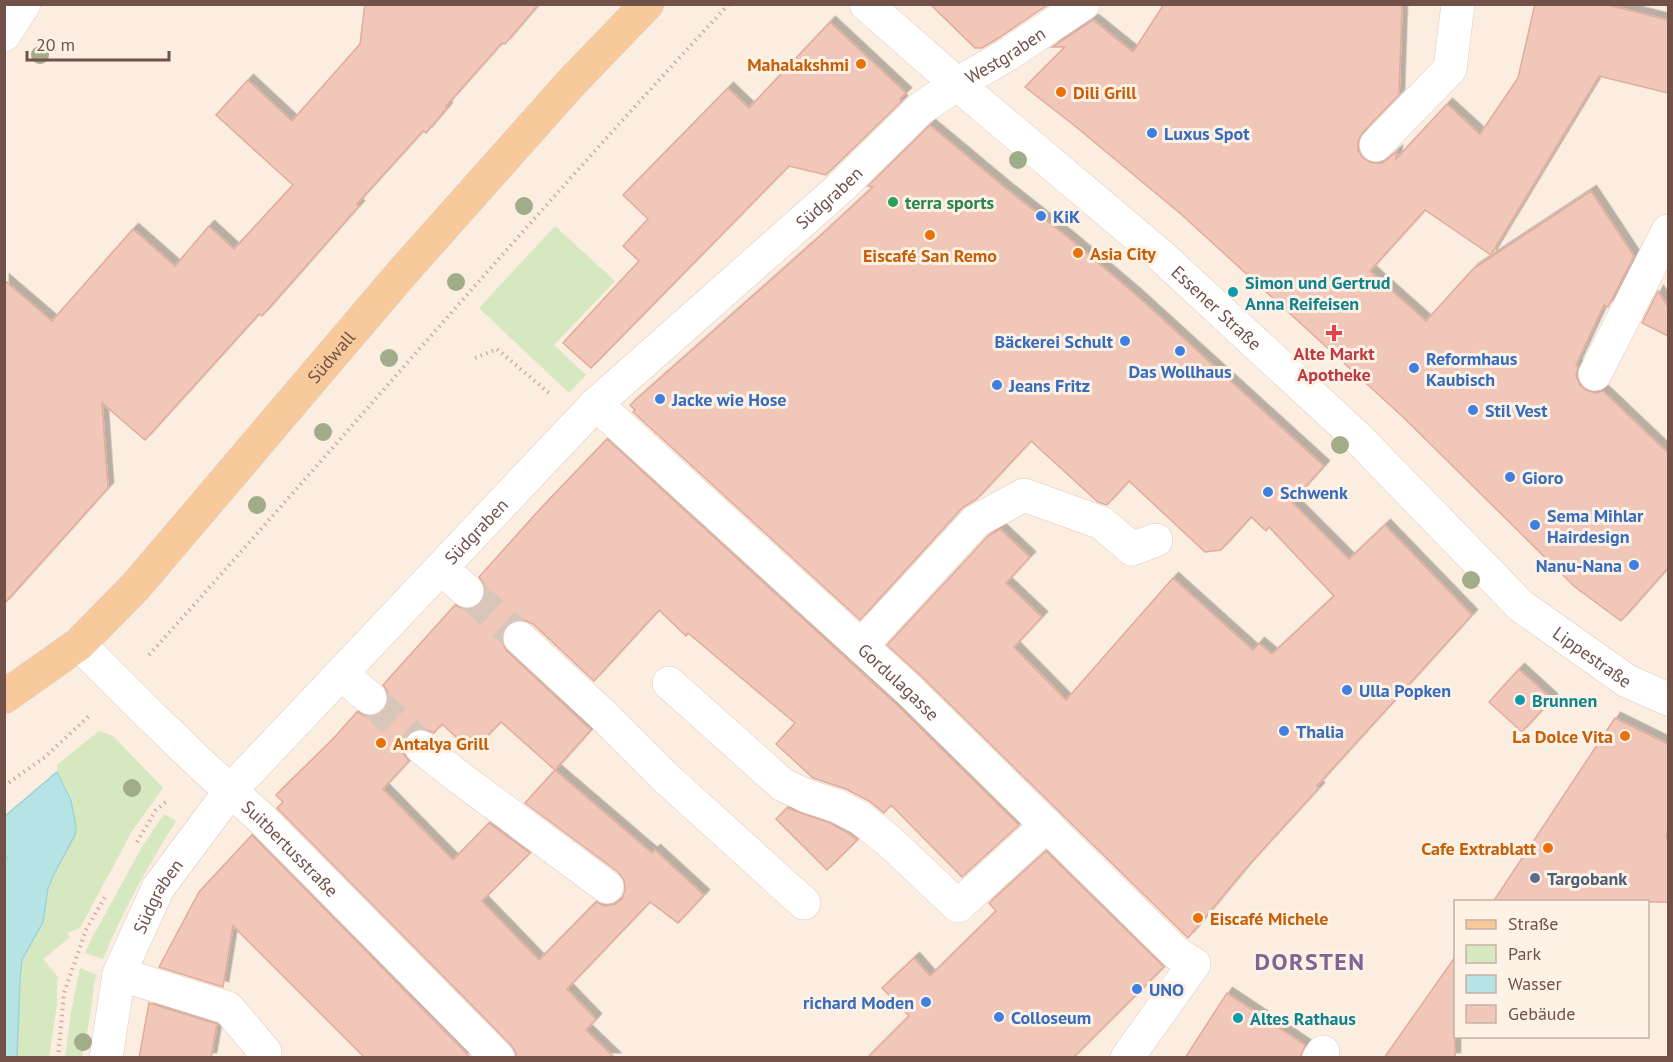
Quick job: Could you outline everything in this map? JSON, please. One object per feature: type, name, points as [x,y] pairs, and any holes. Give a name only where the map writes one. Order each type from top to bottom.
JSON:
[{"type":"main road","name":"Südwall","points":[[4,697],[79,644],[136,586],[440,231],[570,84],[647,4]]},
{"type":"street","points":[[4,35],[24,4]]},
{"type":"street","name":"Essener Straße","points":[[866,4],[1159,254],[1357,436],[1521,606],[1627,681]]},
{"type":"street","name":"Westgraben","points":[[957,84],[1007,56],[1083,4]]},
{"type":"street","points":[[1376,145],[1450,69],[1458,4]]},
{"type":"street","name":"Südgraben","points":[[106,1058],[119,974],[158,888],[231,790],[596,405],[840,188],[920,109],[957,84]]},
{"type":"street","points":[[1595,374],[1668,231]]},
{"type":"street","name":"Gordulagasse","points":[[596,405],[909,690],[1176,953],[1194,964],[1127,1058]]},
{"type":"street","points":[[861,646],[976,520],[1024,495],[1102,523],[1132,549],[1156,540]]},
{"type":"street","points":[[442,569],[467,591]]},
{"type":"street","points":[[520,638],[602,714],[664,777],[804,903]]},
{"type":"street","name":"Suitbertusstraße","points":[[79,644],[206,769],[261,818],[498,1058]]},
{"type":"street","points":[[341,674],[369,698]]},
{"type":"street","name":"Lippestraße","points":[[1627,681],[1668,699]]},
{"type":"street","points":[[669,684],[783,785],[837,806],[860,818],[888,840],[958,906],[1047,825]]},
{"type":"street","points":[[421,747],[607,887]]},
{"type":"street","points":[[119,974],[228,1008],[265,1052],[264,1058]]},
{"type":"path","points":[[4,786],[45,757],[121,686],[654,85],[729,4]]},
{"type":"path","points":[[475,358],[497,349],[541,385]]},
{"type":"green space","points":[[555,226],[615,281],[554,345],[586,375],[569,393],[479,308]]},
{"type":"green space","points":[[99,731],[113,736],[163,788],[132,831],[80,928],[67,933],[70,937],[43,959],[59,978],[49,1057],[17,1057],[23,960],[43,922],[53,877],[75,835],[72,799],[58,772],[57,765]]},
{"type":"green space","points":[[164,814],[176,821],[136,888],[103,959],[85,953],[142,847]]},
{"type":"green space","points":[[80,968],[97,975],[90,1017],[82,1057],[65,1057],[71,1012]]},
{"type":"water","points":[[57,772],[71,800],[76,827],[75,835],[48,889],[43,922],[22,960],[17,1057],[5,1057],[4,860],[7,858],[5,854],[5,816]]},
{"type":"building","points":[[365,4],[539,4],[505,44],[502,43],[446,106],[447,108],[426,133],[423,131],[357,204],[359,206],[262,316],[259,314],[145,440],[102,403],[108,488],[4,604],[4,280],[52,321],[133,229],[175,266],[209,226],[234,249],[293,185],[216,115],[248,80],[292,121],[360,44]]},
{"type":"building","points":[[930,4],[1049,4],[982,48],[975,48]]},
{"type":"building","points":[[1164,4],[1402,4],[1399,95],[1363,132],[1358,141],[1358,150],[1363,158],[1372,163],[1382,163],[1397,151],[1396,159],[1447,104],[1480,134],[1518,78],[1535,4],[1604,4],[1668,20],[1668,93],[1599,76],[1491,255],[1425,210],[1370,271],[1426,321],[1473,269],[1591,191],[1634,256],[1608,307],[1604,305],[1576,365],[1578,367],[1576,376],[1580,385],[1586,390],[1595,393],[1603,391],[1668,453],[1668,568],[1621,621],[1575,587],[1403,417],[1182,215],[1025,87],[1065,47],[1052,47],[1093,20],[1133,52]]},
{"type":"building","points":[[830,22],[906,93],[900,99],[902,101],[826,175],[789,166],[591,368],[563,343],[639,261],[623,246],[648,219],[623,195],[728,88],[749,108]]},
{"type":"building","points":[[930,125],[1135,294],[1324,466],[1292,502],[1349,559],[1385,525],[1472,615],[1317,786],[1319,788],[1247,867],[1188,938],[887,645],[988,536],[1000,529],[1030,557],[1006,583],[1042,617],[1014,647],[1066,700],[1173,578],[1253,650],[1259,643],[1272,654],[1334,596],[1269,527],[1266,531],[1251,517],[1221,550],[1205,552],[1129,481],[1107,505],[1098,502],[1031,441],[977,499],[962,508],[860,620],[633,412],[635,410],[630,405],[873,187],[868,186]]},
{"type":"building","points":[[1658,291],[1668,307],[1668,336],[1642,323]]},
{"type":"building","points":[[607,439],[896,704],[1019,825],[962,877],[891,805],[884,813],[869,801],[846,789],[813,778],[776,744],[795,723],[688,633],[686,636],[659,610],[594,681],[533,624],[524,620],[514,620],[506,626],[502,633],[502,643],[507,651],[591,730],[555,770],[652,853],[655,850],[704,895],[678,923],[650,902],[567,989],[596,1019],[586,1030],[615,1058],[516,1058],[511,1045],[277,808],[283,802],[276,795],[357,712],[367,717],[377,715],[384,710],[389,701],[388,692],[383,685],[455,605],[464,609],[472,609],[481,604],[485,594],[484,584],[479,577]],"holes":[[[501,722],[555,770],[525,803],[618,872],[624,880],[625,890],[622,899],[615,904],[605,906],[596,902],[539,960],[482,901],[530,853],[489,823],[453,860],[383,789],[409,761],[403,753],[403,744],[407,735],[414,730],[424,729],[434,733],[442,724],[472,752]]]},
{"type":"building","name":"Brunnen","points":[[1519,669],[1552,699],[1522,732],[1489,702]]},
{"type":"building","points":[[1615,718],[1668,744],[1668,830],[1666,837],[1668,840],[1668,902],[1494,900]]},
{"type":"building","points":[[787,808],[830,823],[857,840],[827,870],[776,819]]},
{"type":"building","points":[[252,835],[471,1058],[365,1058],[233,926],[223,987],[159,967],[199,892]]},
{"type":"building","points":[[1046,851],[1164,967],[1073,1058],[867,1058],[909,1016],[882,988],[914,958],[930,976],[996,911],[989,903]]},
{"type":"building","points":[[1454,958],[1455,1058],[1384,1058]]},
{"type":"building","name":"Altes Rathaus","points":[[1227,993],[1305,1045],[1300,1058],[1185,1058]]},
{"type":"building","points":[[149,1003],[217,1024],[211,1058],[139,1058]]},
{"type":"tunnel","points":[[467,591],[520,638]]},
{"type":"tunnel","points":[[370,698],[421,747]]},
{"type":"place","name":"Mahalakshmi","points":[[861,64]]},
{"type":"place","name":"Dili Grill","points":[[1061,92]]},
{"type":"place","name":"Luxus Spot","points":[[1152,133]]},
{"type":"place","name":"terra sports","points":[[893,202]]},
{"type":"place","name":"KiK","points":[[1041,216]]},
{"type":"place","name":"Eiscafé San Remo","points":[[930,235]]},
{"type":"place","name":"Asia City","points":[[1078,253]]},
{"type":"place","name":"Simon und Gertrud Anna Reifeisen","points":[[1233,292]]},
{"type":"place","name":"Alte Markt Apotheke","points":[[1334,333]]},
{"type":"place","name":"Bäckerei Schult","points":[[1125,341]]},
{"type":"place","name":"Das Wollhaus","points":[[1180,351]]},
{"type":"place","name":"Reformhaus Kaubisch","points":[[1414,368]]},
{"type":"place","name":"Jeans Fritz","points":[[997,385]]},
{"type":"place","name":"Jacke wie Hose","points":[[660,399]]},
{"type":"place","name":"Stil Vest","points":[[1473,410]]},
{"type":"place","name":"Gioro","points":[[1510,477]]},
{"type":"place","name":"Schwenk","points":[[1268,492]]},
{"type":"place","name":"Sema Mihlar Hairdesign","points":[[1535,525]]},
{"type":"place","name":"Nanu-Nana","points":[[1634,565]]},
{"type":"place","name":"Ulla Popken","points":[[1347,690]]},
{"type":"place","name":"Brunnen","points":[[1520,700]]},
{"type":"place","name":"Thalia","points":[[1284,731]]},
{"type":"place","name":"La Dolce Vita","points":[[1625,736]]},
{"type":"place","name":"Antalya Grill","points":[[381,743]]},
{"type":"place","name":"Cafe Extrablatt","points":[[1548,848]]},
{"type":"place","name":"Targobank","points":[[1535,878]]},
{"type":"place","name":"Eiscafé Michele","points":[[1198,918]]},
{"type":"place","name":"UNO","points":[[1137,989]]},
{"type":"place","name":"richard Moden","points":[[926,1002]]},
{"type":"place","name":"Colloseum","points":[[999,1017]]},
{"type":"place","name":"Altes Rathaus","points":[[1238,1018]]},
{"type":"district","name":"DORSTEN","points":[[1310,961]]}]
